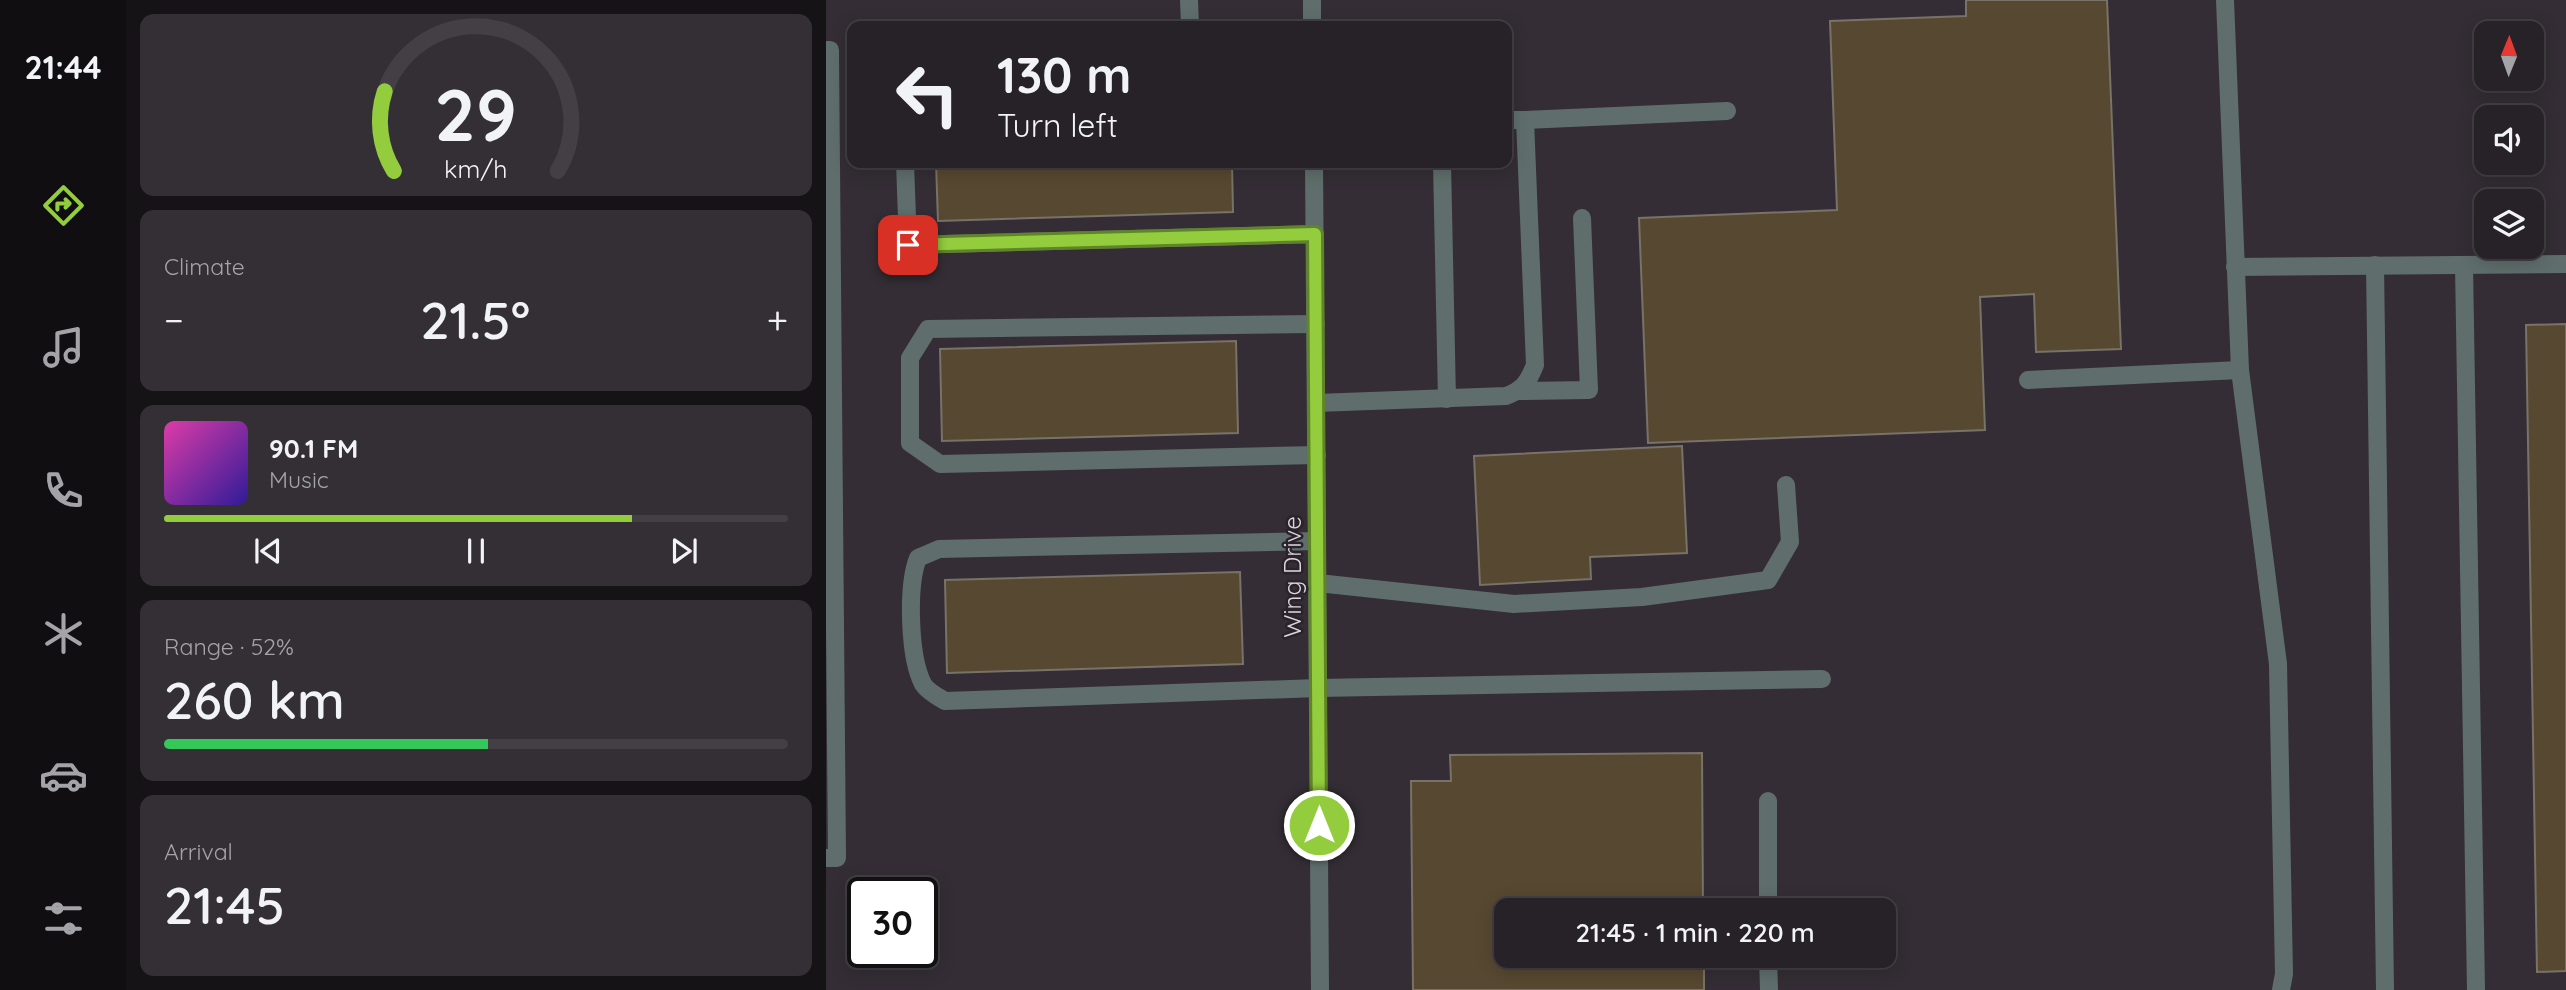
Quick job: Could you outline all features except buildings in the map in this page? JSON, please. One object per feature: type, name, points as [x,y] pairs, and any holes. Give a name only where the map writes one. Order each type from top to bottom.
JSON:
[{"type":"street","points":[[1189,0],[1190,21]]},
{"type":"street","points":[[1312,0],[1312,21]]},
{"type":"street","points":[[2225,0],[2240,370],[2278,664],[2284,974],[2281,990]]},
{"type":"street","points":[[826,50],[830,50],[830,588],[837,858],[826,858]]},
{"type":"street","points":[[1512,120],[1727,111]]},
{"type":"street","points":[[1520,391],[1529,381],[1535,365],[1525,120]]},
{"type":"street","points":[[905,168],[908,245],[1315,234]]},
{"type":"street","name":"Wing Drive","points":[[1314,168],[1320,990]]},
{"type":"street","points":[[1442,168],[1447,399]]},
{"type":"street","points":[[1316,403],[1506,396],[1520,391],[1589,390],[1582,218]]},
{"type":"street","points":[[2235,267],[2566,264]]},
{"type":"street","points":[[2375,265],[2385,990]]},
{"type":"street","points":[[2464,265],[2476,990]]},
{"type":"street","points":[[1316,324],[928,329],[910,358],[911,443],[940,464],[1317,454]]},
{"type":"street","points":[[2028,380],[2240,370]]},
{"type":"street","points":[[1318,583],[1514,604],[1643,597],[1768,580],[1790,542],[1786,485]]},
{"type":"street","points":[[1317,541],[940,549],[918,558],[912,574],[914,654],[924,687],[945,701],[1318,688],[1822,679]]},
{"type":"street","points":[[1768,801],[1768,898]]},
{"type":"street","points":[[1768,968],[1769,990]]},
{"type":"route","points":[[908,245],[1315,234],[1319,825]]}]
